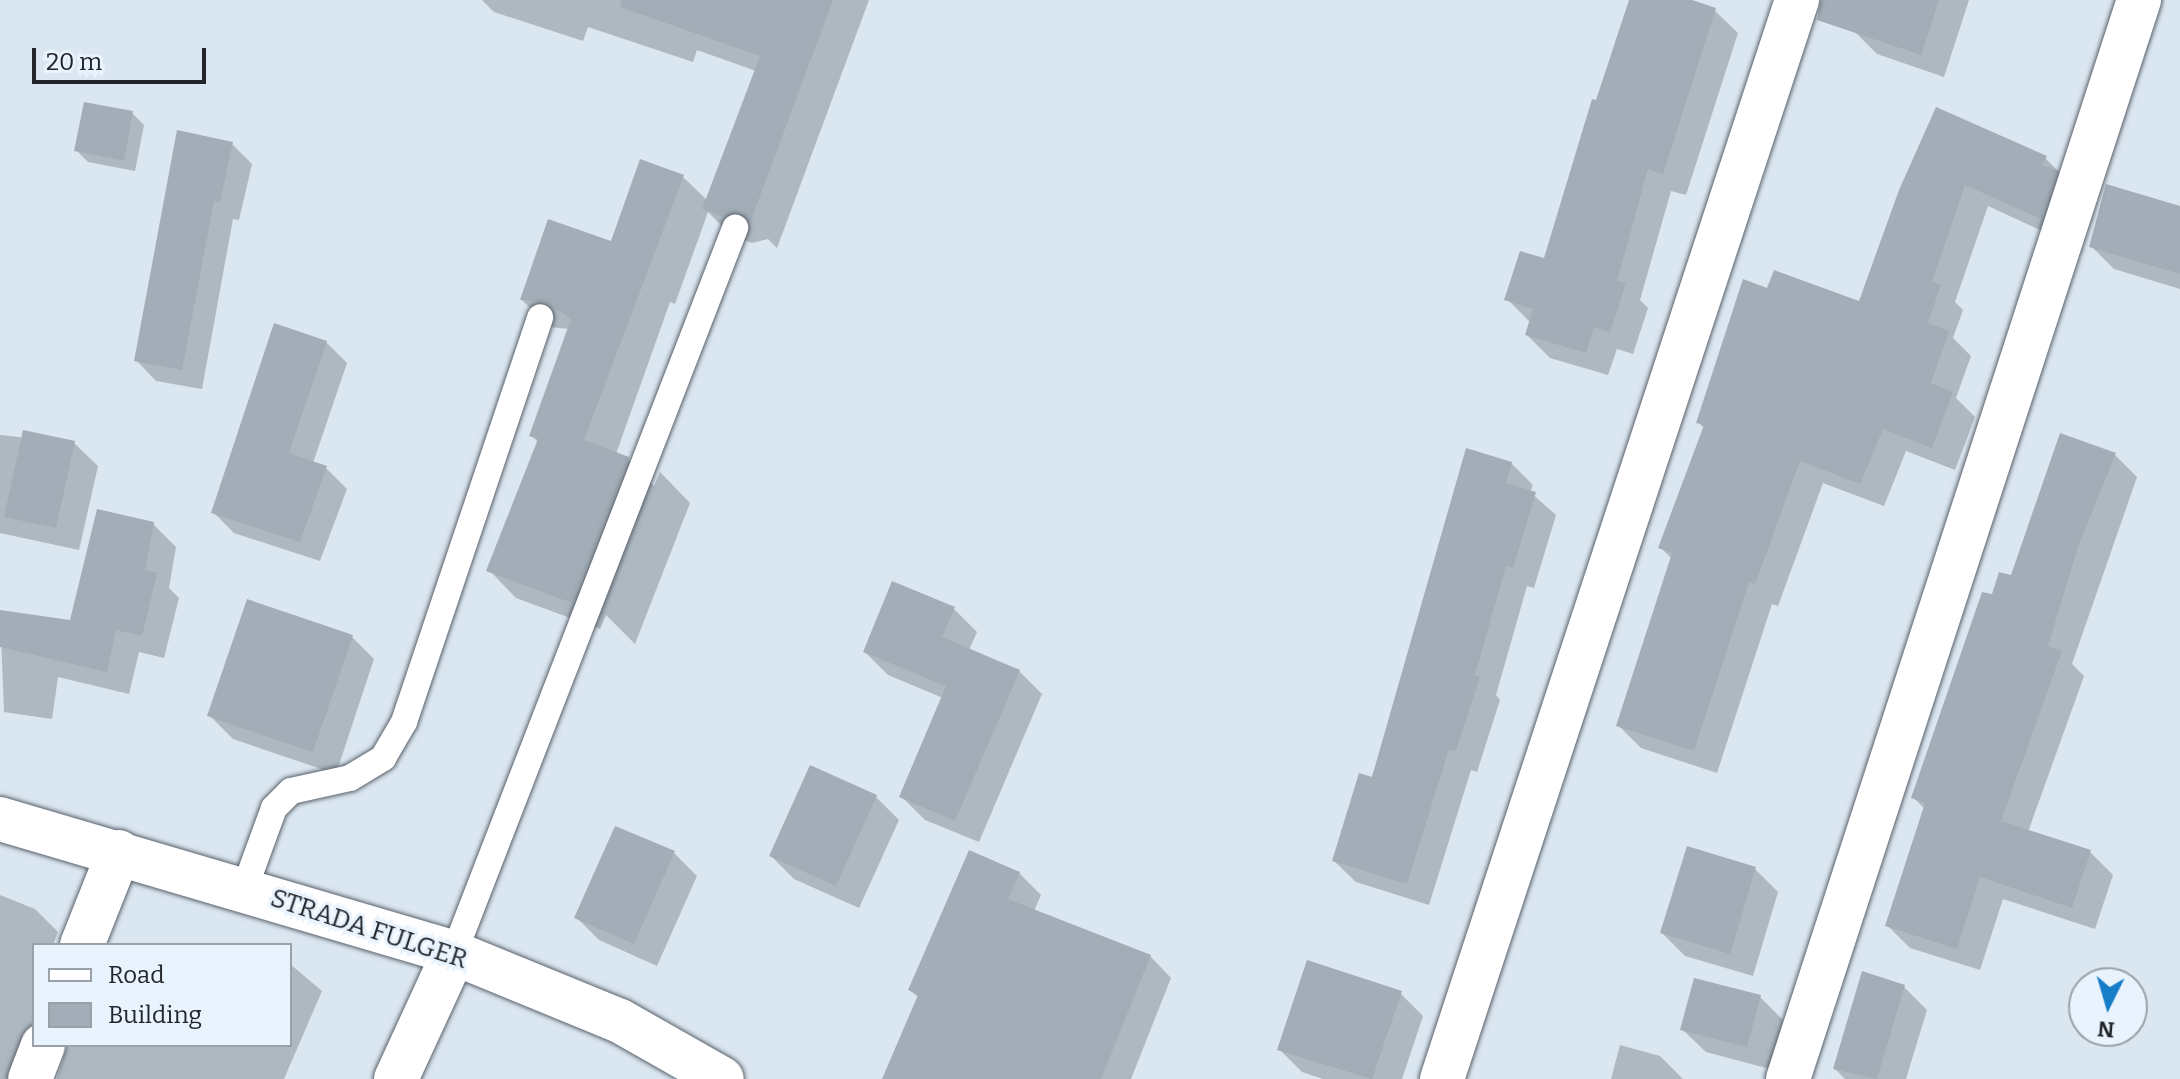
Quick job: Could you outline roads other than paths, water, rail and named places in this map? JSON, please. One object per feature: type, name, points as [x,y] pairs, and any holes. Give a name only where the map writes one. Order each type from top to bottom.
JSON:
[{"type":"street","points":[[1442,1079],[1797,0]]},
{"type":"street","points":[[1788,1079],[2139,0]]},
{"type":"street","name":"STRADA FULGER","points":[[0,819],[454,953],[620,1021],[722,1079]]},
{"type":"street","points":[[83,943],[119,852]]},
{"type":"street","points":[[396,1079],[454,953]]},
{"type":"street","points":[[30,1079],[42,1047]]},
{"type":"lane","points":[[454,953],[735,228]]},
{"type":"lane","points":[[244,890],[274,808],[291,791],[350,778],[383,758],[404,722],[540,317]]}]
